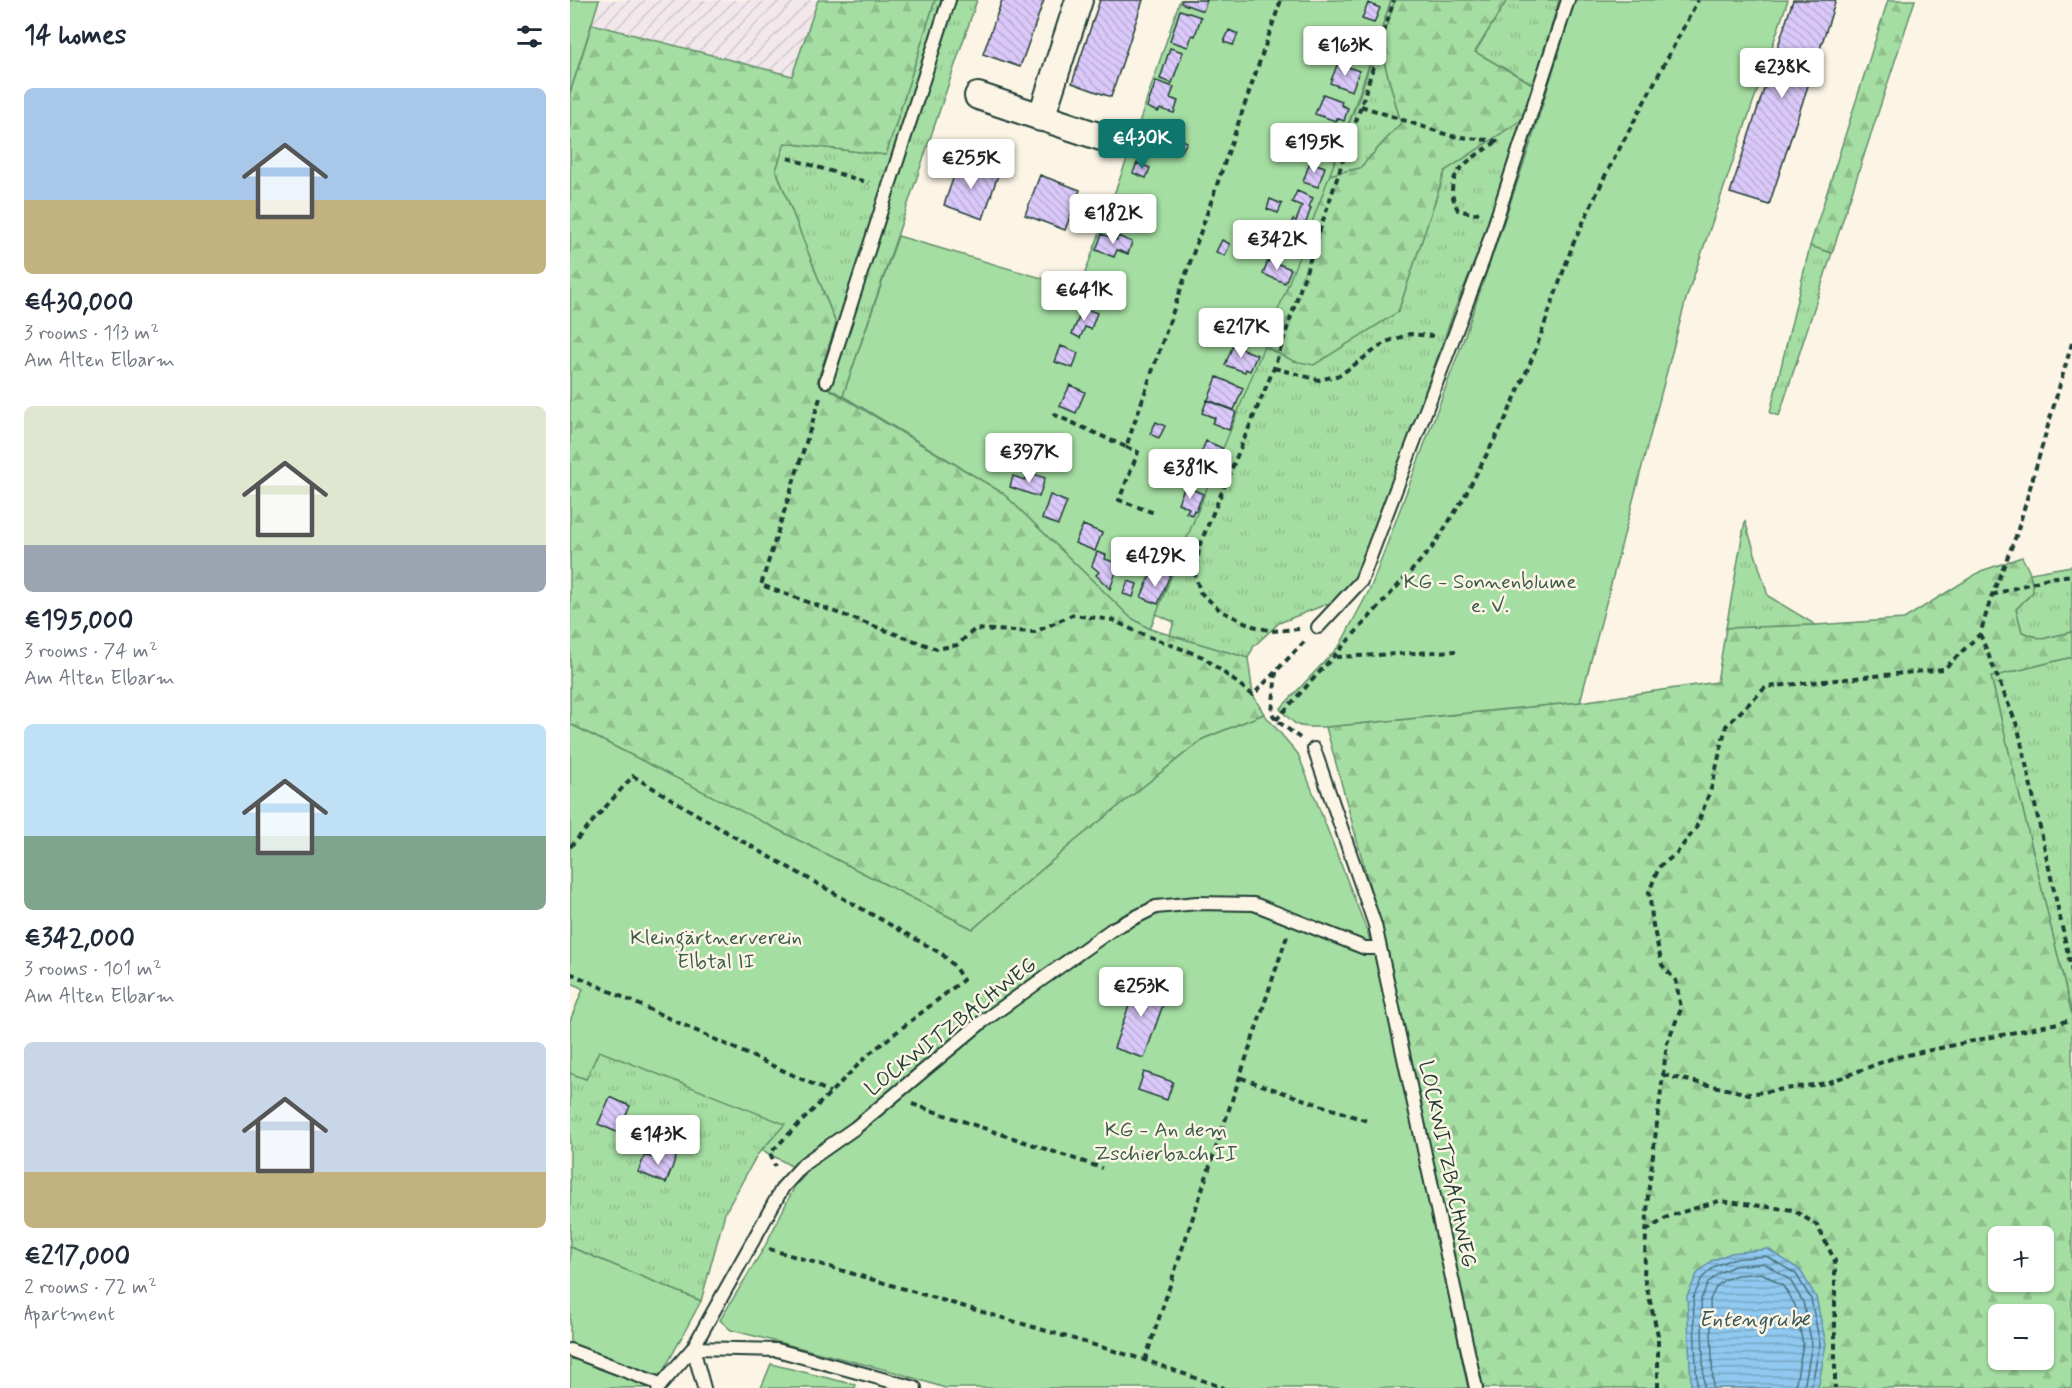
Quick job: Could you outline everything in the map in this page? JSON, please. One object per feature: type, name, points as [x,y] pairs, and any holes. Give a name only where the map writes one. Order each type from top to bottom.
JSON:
[{"type":"street","points":[[1041,117],[1079,0]]},
{"type":"street","points":[[978,96],[1101,137]]},
{"type":"lane","points":[[826,381],[949,0]]},
{"type":"lane","points":[[1318,627],[1361,581],[1455,338],[1502,204],[1568,0]]},
{"type":"lane","name":"LOCKWITZBACHWEG","points":[[1314,749],[1375,925],[1476,1388]]},
{"type":"lane","name":"LOCKWITZBACHWEG","points":[[659,1386],[693,1348],[783,1187],[805,1163],[855,1128],[991,1015],[1114,928],[1156,907],[1197,903],[1254,904],[1365,948],[1380,948]]},
{"type":"lane","points":[[704,1388],[693,1348],[777,1350],[915,1388]]},
{"type":"lane","points":[[570,1350],[659,1386]]},
{"type":"path","points":[[1126,447],[1281,0]]},
{"type":"path","points":[[1318,627],[1272,631],[1253,626],[1221,611],[1200,592],[1195,574],[1200,544],[1274,368],[1394,0]]},
{"type":"path","points":[[1276,720],[1336,657],[1432,548],[1462,501],[1506,418],[1534,354],[1573,244],[1605,176],[1698,0]]},
{"type":"path","points":[[1361,106],[1451,136],[1497,141]]},
{"type":"path","points":[[1502,204],[1474,214],[1458,210],[1452,198],[1452,180],[1462,165],[1527,123]]},
{"type":"path","points":[[788,158],[887,188]]},
{"type":"path","points":[[1274,368],[1319,380],[1340,375],[1386,342],[1410,334],[1455,338]]},
{"type":"path","points":[[1658,1388],[1658,1335],[1644,1276],[1648,1195],[1667,1043],[1681,1009],[1676,981],[1662,965],[1649,892],[1659,867],[1676,854],[1696,828],[1712,786],[1726,726],[1766,687],[1944,669],[1980,634],[1992,595],[2016,536],[2072,343]]},
{"type":"path","points":[[826,381],[761,585],[937,649],[957,645],[975,629],[1035,632],[1072,615],[1113,621],[1203,657],[1253,695],[1318,627]]},
{"type":"path","points":[[1053,414],[1138,452],[1119,500],[1154,513]]},
{"type":"path","points":[[1992,595],[2048,578],[2072,574]]},
{"type":"path","points":[[1980,634],[2018,728],[2072,972]]},
{"type":"path","points":[[1336,657],[1456,651]]},
{"type":"path","points":[[1276,671],[1272,712],[1276,720],[1298,736]]},
{"type":"path","points":[[570,847],[633,776],[733,836],[942,954],[954,966],[963,980],[870,1053],[770,1153]]},
{"type":"path","points":[[1145,1360],[1293,918]]},
{"type":"path","points":[[570,973],[830,1092]]},
{"type":"path","points":[[1663,1075],[1749,1094],[1827,1083],[1893,1058],[2072,1020]]},
{"type":"path","points":[[1241,1078],[1367,1121]]},
{"type":"path","points":[[892,1097],[1102,1168]]},
{"type":"path","points":[[1646,1231],[1668,1216],[1719,1201],[1793,1210],[1817,1225],[1835,1261],[1835,1388]]},
{"type":"path","points":[[764,1248],[1145,1360],[1224,1388]]},
{"type":"shaded area","points":[[599,0],[818,0],[792,76],[592,24]]},
{"type":"green space","points":[[570,0],[599,0],[570,93]]},
{"type":"green space","points":[[818,0],[935,0],[886,155],[785,143],[776,170],[836,324],[817,382],[1003,493],[1130,617],[1150,629],[1248,658],[1253,695],[1264,714],[1203,739],[1075,841],[973,929],[570,724],[570,93],[592,24],[792,76]]},
{"type":"green space","points":[[935,0],[977,0],[843,396],[817,382],[836,324],[776,170],[784,143],[886,155]]},
{"type":"green space","points":[[1180,0],[1391,0],[1306,238],[1150,629],[1130,617],[1003,493],[843,396],[898,236],[1079,289],[1126,162]]},
{"type":"green space","points":[[1391,0],[1395,0],[1380,47],[1401,123],[1360,168],[1329,175],[1359,98]]},
{"type":"green space","points":[[1395,0],[1507,0],[1475,52],[1534,85],[1524,118],[1445,171],[1398,312],[1314,365],[1294,361],[1263,346],[1329,175],[1360,168],[1401,123],[1380,47]]},
{"type":"green space","points":[[1507,0],[1559,0],[1534,85],[1475,52]]},
{"type":"green space","name":"KG - Sonnenblume e. V.","points":[[1575,0],[1788,0],[1686,299],[1580,702],[1326,727],[1300,726],[1291,721],[1280,709],[1340,645],[1371,587],[1463,341],[1529,148]]},
{"type":"green space","points":[[1888,0],[1915,0],[1832,253],[1810,246]]},
{"type":"green space","points":[[1524,118],[1491,222],[1454,311],[1359,577],[1337,600],[1279,623],[1254,646],[1248,658],[1170,635],[1174,622],[1156,614],[1263,346],[1294,361],[1398,312],[1445,171]]},
{"type":"green space","points":[[1810,246],[1832,253],[1779,416],[1770,413]]},
{"type":"green space","points":[[1745,521],[1768,596],[1816,625],[1726,628]]},
{"type":"green space","points":[[2022,557],[2030,573],[2033,592],[2016,609],[2022,632],[2042,639],[2072,632],[2072,657],[1991,677],[2072,1015],[2072,1388],[1481,1388],[1388,954],[1326,727],[1580,702],[1717,682],[1726,628],[1904,619],[1981,571]]},
{"type":"green space","points":[[2072,566],[2072,632],[2042,639],[2022,632],[2016,609],[2033,592],[2030,573]]},
{"type":"green space","points":[[2072,657],[2072,1015],[1991,677]]},
{"type":"green space","name":"KG - An dem Zschierbach II","points":[[1264,714],[1298,754],[1367,931],[1377,964],[1405,1083],[1468,1388],[945,1388],[898,1373],[731,1330],[720,1320],[764,1248],[795,1186],[806,1174],[762,1150],[785,1124],[599,1051],[586,1079],[570,1073],[570,1021],[583,989],[570,982],[570,724],[973,929],[1075,841],[1203,739]]},
{"type":"green space","points":[[599,1050],[786,1124],[757,1155],[725,1213],[701,1301],[570,1247],[570,1073],[586,1079]]},
{"type":"green space","points":[[570,1247],[701,1301],[664,1370],[648,1388],[570,1388]]},
{"type":"green space","points":[[771,1364],[856,1385],[855,1388],[761,1388]]},
{"type":"water","name":"Entengrube","points":[[1768,1249],[1800,1270],[1816,1297],[1826,1344],[1818,1388],[1691,1388],[1687,1296],[1697,1274],[1711,1261],[1731,1253]]},
{"type":"building","points":[[1002,0],[1044,0],[1020,67],[983,54]]},
{"type":"building","points":[[1100,0],[1143,0],[1111,97],[1072,83]]},
{"type":"building","points":[[1182,0],[1207,0],[1203,11],[1181,3]]},
{"type":"building","points":[[1793,0],[1836,0],[1769,205],[1730,193]]},
{"type":"building","points":[[1368,3],[1380,8],[1374,23],[1362,19]]},
{"type":"building","points":[[1180,10],[1201,17],[1195,36],[1192,35],[1188,47],[1170,41]]},
{"type":"building","points":[[1229,30],[1238,34],[1233,45],[1224,42]]},
{"type":"building","points":[[1350,36],[1367,42],[1361,59],[1345,54]]},
{"type":"building","points":[[1170,48],[1183,52],[1172,83],[1160,79]]},
{"type":"building","points":[[1338,63],[1359,71],[1352,91],[1330,83]]},
{"type":"building","points":[[1156,81],[1174,87],[1170,98],[1178,101],[1174,113],[1160,109],[1158,112],[1147,107]]},
{"type":"building","points":[[1323,94],[1342,101],[1341,105],[1348,108],[1344,121],[1337,118],[1336,121],[1315,114]]},
{"type":"building","points":[[1321,126],[1336,132],[1327,152],[1312,145]]},
{"type":"building","points":[[1140,130],[1156,136],[1151,148],[1135,142]]},
{"type":"building","points":[[1174,136],[1187,142],[1182,151],[1170,146]]},
{"type":"building","points":[[959,161],[998,175],[983,219],[944,205]]},
{"type":"building","points":[[1310,162],[1325,167],[1318,187],[1303,182]]},
{"type":"building","points":[[1137,163],[1150,168],[1146,178],[1133,173]]},
{"type":"building","points":[[1040,175],[1080,190],[1065,230],[1025,215]]},
{"type":"building","points":[[1297,191],[1313,198],[1303,231],[1290,226],[1293,219],[1296,221],[1302,206],[1292,202]]},
{"type":"building","points":[[1115,195],[1133,201],[1127,217],[1109,210]]},
{"type":"building","points":[[1270,199],[1282,204],[1278,213],[1267,209]]},
{"type":"building","points":[[1102,234],[1117,240],[1118,236],[1132,242],[1128,254],[1117,250],[1114,257],[1096,250]]},
{"type":"building","points":[[1222,240],[1230,244],[1225,256],[1216,252]]},
{"type":"building","points":[[1268,260],[1291,269],[1285,283],[1263,274]]},
{"type":"building","points":[[1087,275],[1099,279],[1097,285],[1105,287],[1100,303],[1081,296]]},
{"type":"building","points":[[1083,308],[1097,313],[1091,329],[1085,327],[1080,338],[1072,334]]},
{"type":"building","points":[[1246,313],[1270,322],[1263,338],[1240,329]]},
{"type":"building","points":[[1233,345],[1257,355],[1250,371],[1246,369],[1245,372],[1225,365]]},
{"type":"building","points":[[1061,346],[1078,353],[1073,368],[1055,362]]},
{"type":"building","points":[[1217,377],[1243,388],[1234,410],[1208,400]]},
{"type":"building","points":[[1070,385],[1085,392],[1076,413],[1060,406]]},
{"type":"building","points":[[1207,400],[1236,412],[1229,430],[1212,423],[1215,418],[1202,413]]},
{"type":"building","points":[[1156,422],[1165,426],[1159,438],[1150,434]]},
{"type":"building","points":[[1206,441],[1222,448],[1217,459],[1201,453]]},
{"type":"building","points":[[1028,472],[1045,478],[1039,497],[1010,487],[1013,476],[1025,480]]},
{"type":"building","points":[[1185,486],[1203,494],[1192,515],[1186,513],[1189,508],[1178,503]]},
{"type":"building","points":[[1050,495],[1067,502],[1058,525],[1042,519]]},
{"type":"building","points":[[1083,525],[1102,533],[1095,551],[1075,543]]},
{"type":"building","points":[[1097,552],[1106,555],[1105,559],[1119,564],[1110,589],[1096,575],[1099,572],[1092,566]]},
{"type":"building","points":[[1163,572],[1170,575],[1158,604],[1141,597],[1151,574],[1160,577]]},
{"type":"building","points":[[1128,581],[1137,584],[1133,597],[1123,594]]},
{"type":"building","points":[[1139,977],[1169,988],[1144,1058],[1114,1048]]},
{"type":"building","points":[[1144,1072],[1173,1082],[1167,1100],[1138,1090]]},
{"type":"building","points":[[610,1097],[630,1106],[626,1115],[633,1118],[628,1129],[622,1127],[619,1133],[598,1124]]},
{"type":"building","points":[[662,1150],[677,1155],[666,1183],[638,1172],[645,1155],[658,1160]]},
{"type":"park label","name":"Kleingärtnerverein Elbtal II","points":[[716,950]]}]
